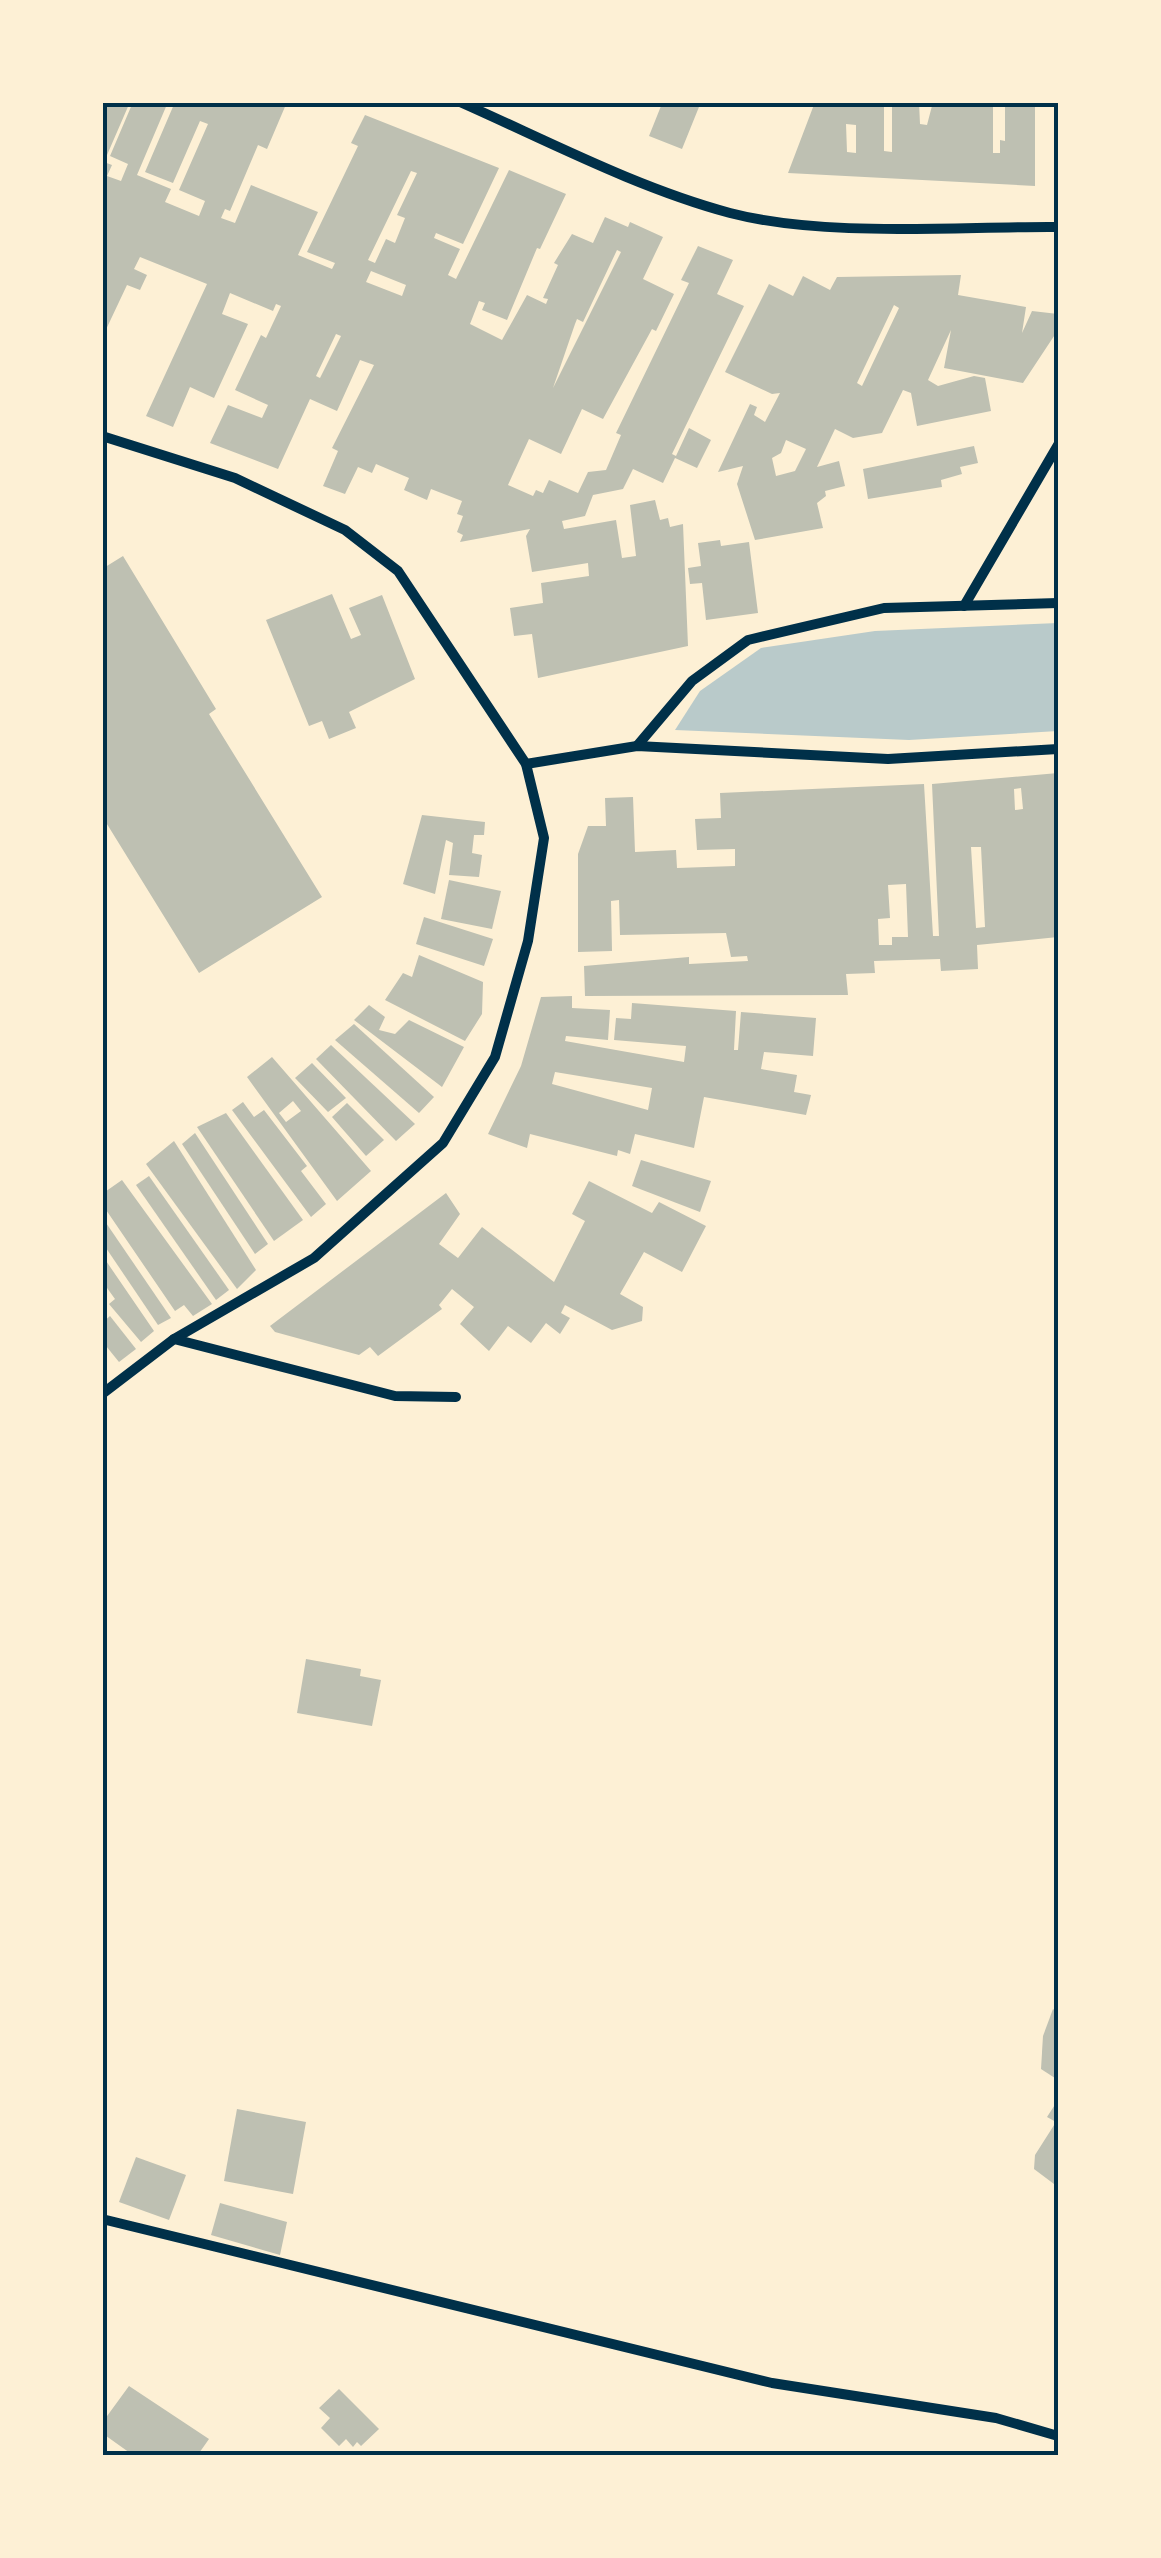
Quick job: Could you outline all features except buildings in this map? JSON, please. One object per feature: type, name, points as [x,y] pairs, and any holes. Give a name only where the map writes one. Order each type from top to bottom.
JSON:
[{"type":"street","points":[[460,102],[639,181],[731,213],[810,225],[1058,226]]},
{"type":"street","points":[[102,436],[235,478],[358,540],[398,570],[526,764],[544,838],[528,941],[495,1057],[444,1142],[314,1258],[174,1339],[102,1394]]},
{"type":"street","points":[[964,606],[1058,445]]},
{"type":"street","points":[[637,746],[692,681],[748,640],[884,608],[1058,602]]},
{"type":"street","points":[[526,764],[637,746],[888,759],[1058,750]]},
{"type":"street","points":[[174,1339],[395,1396],[456,1397]]},
{"type":"street","points":[[102,2219],[772,2383],[996,2418],[1058,2436]]},
{"type":"shaded area","points":[[1058,623],[1058,731],[909,740],[675,730],[700,691],[761,648],[875,631]]}]
